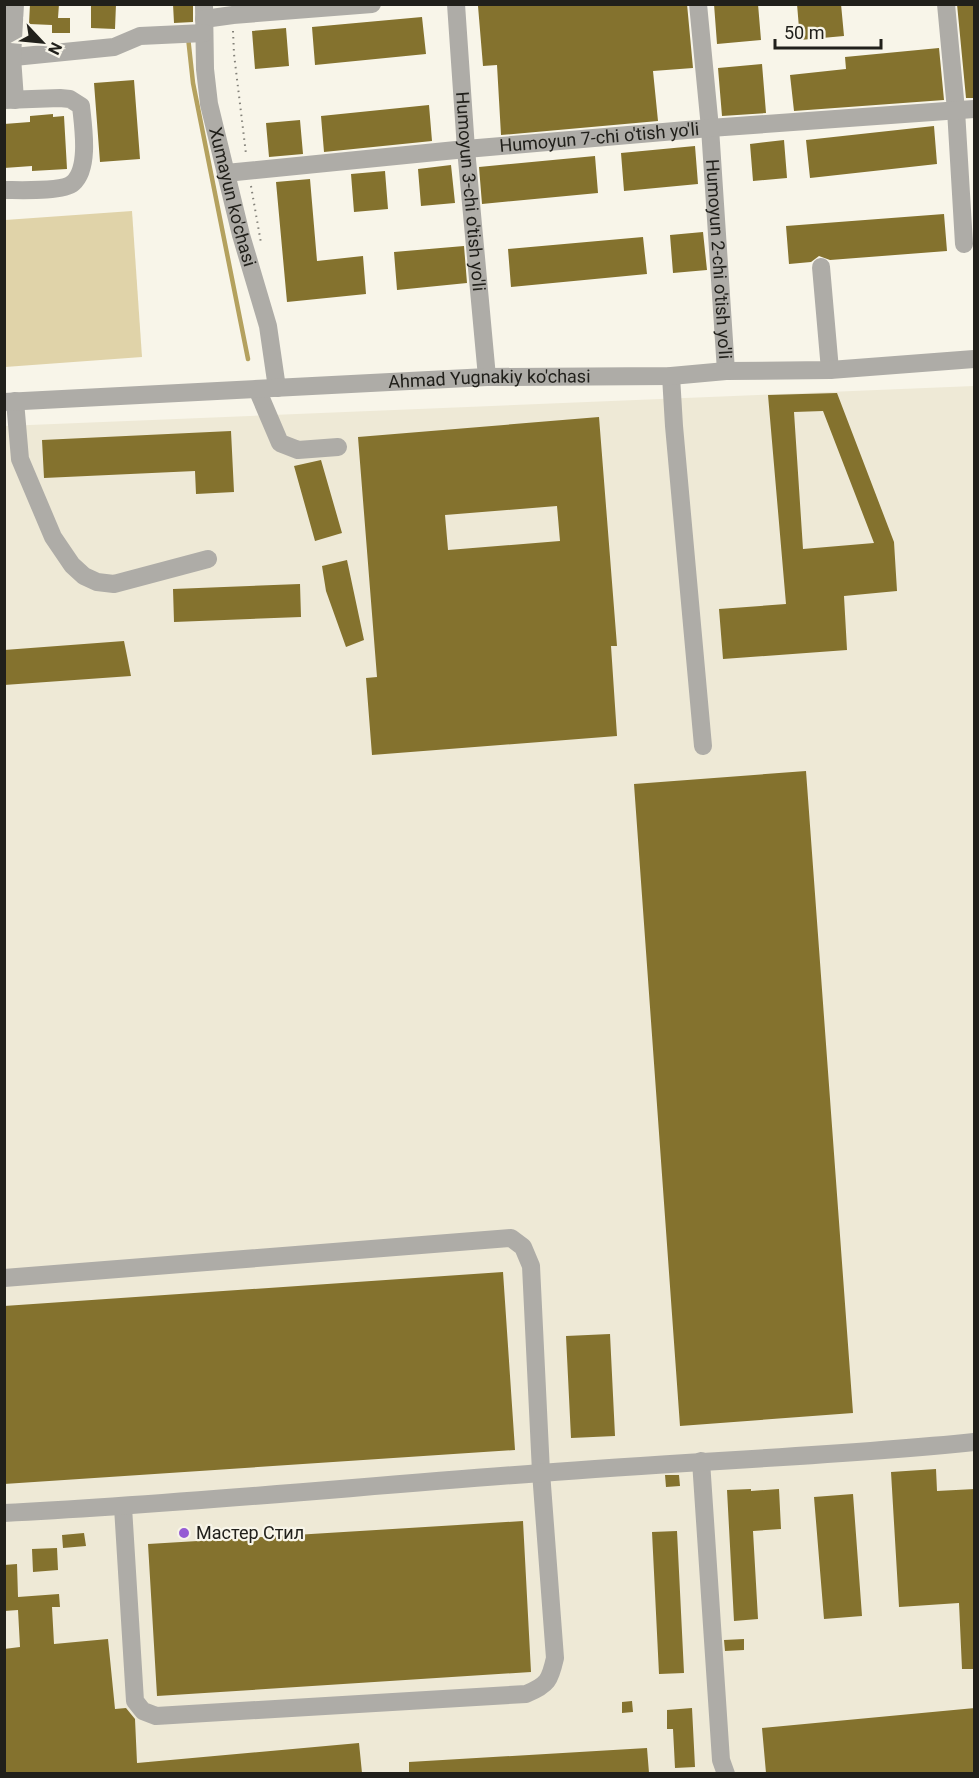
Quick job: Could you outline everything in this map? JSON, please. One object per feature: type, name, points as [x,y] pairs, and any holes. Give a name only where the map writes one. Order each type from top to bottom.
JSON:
[{"type":"street","points":[[4,190],[63,188],[74,182],[82,166],[85,147],[81,106],[70,99],[10,100],[8,58],[15,4]]},
{"type":"street","points":[[8,58],[114,47],[140,36],[204,19],[372,4]]},
{"type":"street","name":"Humoyun 3-chi o'tish yo'li","points":[[456,4],[466,149],[487,377]]},
{"type":"street","name":"Humoyun 2-chi o'tish yo'li","points":[[698,4],[710,128],[726,371]]},
{"type":"street","points":[[946,4],[956,110],[964,244]]},
{"type":"street","name":"Xumayun ko'chasi","points":[[204,19],[206,86],[241,235],[268,326],[277,388]]},
{"type":"street","name":"Humoyun 7-chi o'tish yo'li","points":[[226,172],[710,128],[975,109]]},
{"type":"street","points":[[821,267],[830,370]]},
{"type":"street","name":"Ahmad Yugnakiy ko'chasi","points":[[10,402],[487,377],[671,376],[726,371],[830,370],[975,359]]},
{"type":"street","points":[[671,376],[703,746]]},
{"type":"street","points":[[257,389],[280,443],[298,450],[338,447]]},
{"type":"street","points":[[10,402],[21,459],[53,537],[72,565],[84,576],[97,582],[114,584],[208,559]]},
{"type":"street","points":[[4,1278],[511,1238],[523,1246],[531,1266],[541,1473],[555,1658],[551,1676],[542,1688],[526,1694],[156,1716],[143,1711],[135,1701],[123,1507]]},
{"type":"street","points":[[4,1514],[123,1507],[701,1461],[890,1451],[975,1442]]},
{"type":"street","points":[[701,1461],[721,1760],[726,1773]]},
{"type":"path","points":[[233,15],[234,54],[248,171],[263,250]]},
{"type":"shaded area","points":[[132,211],[142,357],[5,367],[5,220]]},
{"type":"shaded area","points":[[974,386],[974,1773],[5,1774],[5,426]]},
{"type":"building","points":[[30,4],[59,4],[58,18],[70,18],[70,33],[52,33],[52,25],[29,24]]},
{"type":"building","points":[[91,4],[116,4],[115,29],[91,28]]},
{"type":"building","points":[[173,4],[193,4],[193,22],[174,23]]},
{"type":"building","points":[[492,4],[687,4],[693,68],[653,71],[658,121],[501,135],[497,65],[483,66],[478,6]]},
{"type":"building","points":[[714,4],[758,4],[761,40],[717,44]]},
{"type":"building","points":[[797,4],[841,4],[844,36],[800,40]]},
{"type":"building","points":[[957,4],[975,4],[975,98],[966,98]]},
{"type":"building","points":[[422,17],[426,54],[315,65],[312,27]]},
{"type":"building","points":[[286,28],[289,66],[255,69],[252,31]]},
{"type":"building","points":[[939,48],[944,100],[794,111],[790,75],[846,69],[845,57]]},
{"type":"building","points":[[762,64],[766,113],[722,116],[718,68]]},
{"type":"building","points":[[134,80],[140,159],[100,162],[94,83]]},
{"type":"building","points":[[429,105],[432,141],[324,152],[321,116]]},
{"type":"building","points":[[53,114],[53,117],[64,116],[67,169],[32,171],[32,166],[4,168],[4,124],[30,122],[30,116]]},
{"type":"building","points":[[300,120],[303,154],[269,157],[266,123]]},
{"type":"building","points":[[934,126],[937,164],[810,178],[806,140]]},
{"type":"building","points":[[784,140],[787,178],[753,181],[750,144]]},
{"type":"building","points":[[695,146],[698,184],[624,191],[621,153]]},
{"type":"building","points":[[595,156],[598,193],[482,204],[479,167]]},
{"type":"building","points":[[451,165],[455,203],[421,206],[418,169]]},
{"type":"building","points":[[385,171],[388,209],[354,212],[351,174]]},
{"type":"building","points":[[310,179],[317,261],[363,256],[366,294],[287,302],[276,182]]},
{"type":"building","points":[[944,214],[947,251],[830,260],[819,256],[811,262],[789,264],[786,226]]},
{"type":"building","points":[[703,232],[707,270],[673,273],[670,235]]},
{"type":"building","points":[[643,237],[647,274],[511,287],[508,249]]},
{"type":"building","points":[[464,246],[467,283],[397,290],[394,252]]},
{"type":"building","points":[[837,393],[894,542],[897,591],[844,596],[847,650],[723,659],[719,609],[786,604],[768,395]],"holes":[[[823,411],[874,543],[803,549],[794,412]]]},
{"type":"building","points":[[599,417],[617,646],[611,646],[617,736],[372,755],[366,678],[377,677],[358,437]],"holes":[[[557,506],[560,541],[448,550],[445,515]]]},
{"type":"building","points":[[231,431],[234,492],[196,494],[195,471],[44,478],[42,440]]},
{"type":"building","points":[[321,460],[342,533],[315,541],[294,466]]},
{"type":"building","points":[[347,560],[364,640],[346,647],[326,591],[322,566]]},
{"type":"building","points":[[300,584],[301,617],[174,622],[173,589]]},
{"type":"building","points":[[124,641],[131,676],[4,685],[4,650]]},
{"type":"building","points":[[806,771],[853,1413],[680,1426],[634,784]]},
{"type":"building","points":[[503,1272],[515,1450],[4,1484],[4,1306]]},
{"type":"building","points":[[610,1334],[615,1436],[571,1438],[566,1336]]},
{"type":"building","points":[[936,1469],[937,1491],[975,1489],[975,1669],[962,1669],[959,1603],[899,1607],[891,1472]]},
{"type":"building","points":[[665,1475],[679,1475],[680,1486],[666,1487]]},
{"type":"building","points":[[751,1489],[751,1491],[779,1489],[781,1529],[753,1531],[758,1619],[734,1621],[727,1490]]},
{"type":"building","points":[[853,1494],[862,1616],[824,1619],[814,1497]]},
{"type":"building","points":[[523,1521],[531,1672],[157,1696],[148,1544]]},
{"type":"building","points":[[677,1531],[684,1673],[659,1674],[652,1532]]},
{"type":"building","points":[[84,1533],[86,1546],[63,1548],[62,1535]]},
{"type":"building","points":[[57,1548],[58,1570],[33,1572],[32,1549]]},
{"type":"building","points":[[17,1564],[18,1597],[59,1594],[60,1607],[52,1607],[54,1644],[108,1639],[115,1709],[126,1708],[135,1719],[137,1763],[359,1743],[362,1773],[4,1773],[4,1649],[20,1647],[18,1610],[4,1611],[4,1565]]},
{"type":"building","points":[[744,1639],[744,1650],[725,1651],[724,1640]]},
{"type":"building","points":[[632,1701],[633,1712],[622,1713],[622,1702]]},
{"type":"building","points":[[692,1708],[695,1767],[675,1768],[673,1729],[667,1729],[667,1710]]},
{"type":"building","points":[[975,1708],[975,1773],[766,1773],[762,1728]]},
{"type":"building","points":[[647,1748],[649,1773],[409,1773],[409,1762]]},
{"type":"waterway","points":[[188,37],[193,83],[248,359]]},
{"type":"place","name":"Мастер Стил","points":[[184,1533]]}]
